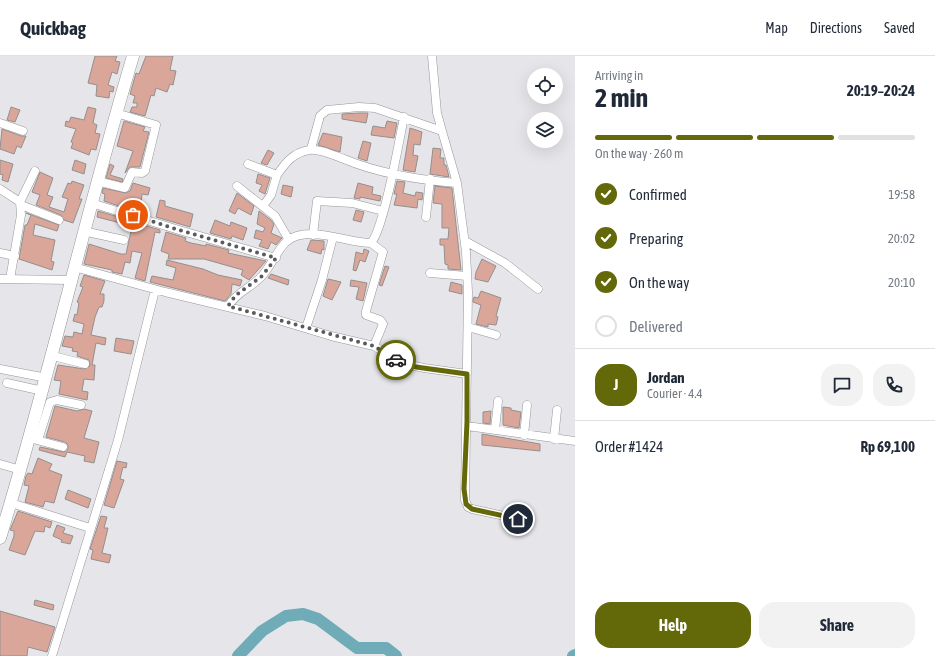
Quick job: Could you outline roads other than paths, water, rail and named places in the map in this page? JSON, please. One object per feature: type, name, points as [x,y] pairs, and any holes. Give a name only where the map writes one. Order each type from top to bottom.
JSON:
[{"type":"highway","points":[[0,538],[21,470],[34,439],[43,391],[53,356],[70,280],[133,56]]},
{"type":"street","points":[[432,56],[437,113],[454,165],[465,241],[468,327],[467,426],[464,489],[466,504],[472,509],[518,519]]},
{"type":"street","points":[[311,150],[320,116],[327,110],[359,107],[375,108],[442,131]]},
{"type":"street","points":[[97,181],[125,188],[132,172],[145,171],[156,124],[116,113]]},
{"type":"street","points":[[371,243],[376,235],[383,211],[404,117]]},
{"type":"street","points":[[0,123],[23,131]]},
{"type":"street","points":[[263,206],[271,195],[277,175],[290,157],[311,150],[334,155],[364,167],[392,174],[457,183]]},
{"type":"street","points":[[248,164],[277,175]]},
{"type":"street","points":[[10,279],[21,204],[35,171]]},
{"type":"street","points":[[426,216],[430,180]]},
{"type":"street","points":[[237,186],[275,216],[288,240]]},
{"type":"street","points":[[0,189],[21,204],[59,220]]},
{"type":"street","points":[[313,235],[317,201],[352,203],[383,211]]},
{"type":"street","points":[[91,203],[276,258]]},
{"type":"street","points":[[83,231],[124,240]]},
{"type":"street","points":[[228,306],[236,295],[262,276],[288,240],[313,235],[333,236],[371,243],[383,252],[366,311],[366,315],[380,320],[383,324],[374,346]]},
{"type":"street","points":[[306,328],[322,280],[333,236]]},
{"type":"street","points":[[465,241],[505,263],[538,289]]},
{"type":"street","points":[[0,253],[14,256]]},
{"type":"street","points":[[74,267],[155,290],[228,306],[374,346],[401,363],[420,368],[467,374]]},
{"type":"street","points":[[430,273],[467,276]]},
{"type":"street","points":[[0,279],[70,280]]},
{"type":"street","points":[[52,656],[122,426],[155,290]]},
{"type":"street","points":[[468,327],[496,335]]},
{"type":"street","points":[[53,356],[85,364]]},
{"type":"street","points":[[0,369],[47,378]]},
{"type":"street","points":[[7,383],[43,391]]},
{"type":"street","points":[[63,447],[34,439],[50,402],[56,400],[80,405]]},
{"type":"street","points":[[495,430],[498,401]]},
{"type":"street","points":[[524,434],[527,405]]},
{"type":"street","points":[[554,439],[557,410]]},
{"type":"street","points":[[467,426],[575,441]]},
{"type":"street","points":[[0,464],[21,470]]},
{"type":"street","points":[[11,503],[90,528]]},
{"type":"waterway","points":[[238,656],[262,631],[286,616],[303,614],[318,619],[357,648],[386,648],[396,656]]}]
